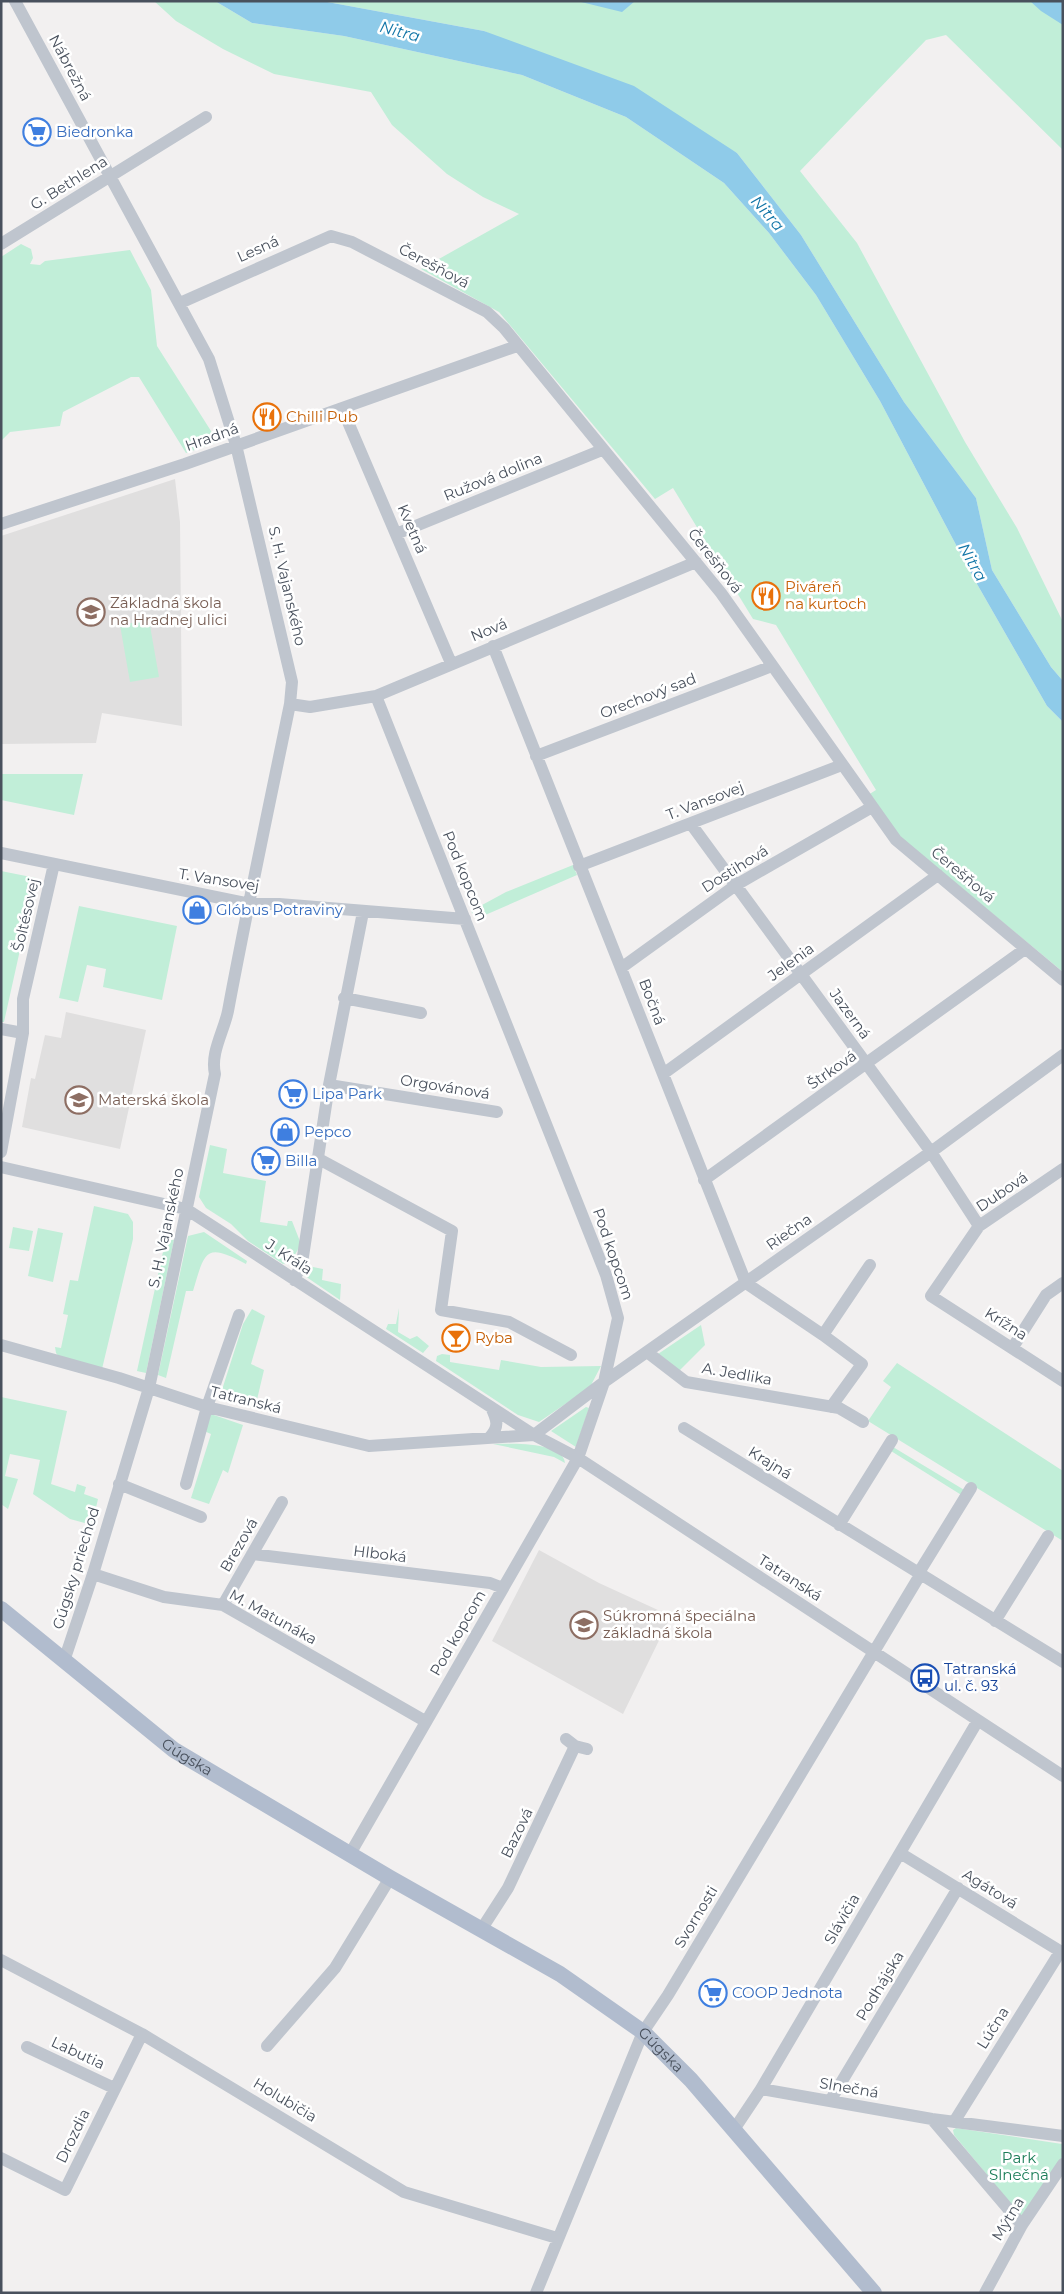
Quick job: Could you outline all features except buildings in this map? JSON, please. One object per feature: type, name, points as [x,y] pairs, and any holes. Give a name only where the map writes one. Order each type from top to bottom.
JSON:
[{"type":"main road","name":"Gúgska","points":[[4,1617],[64,1661],[174,1750],[390,1878],[560,1974],[643,2032],[691,2080],[874,2293]]},
{"type":"street","name":"Nábrežná","points":[[15,1],[110,176]]},
{"type":"street","name":"G. Bethlena","points":[[1,244],[206,117]]},
{"type":"street","name":"S. H. Vajanského","points":[[110,176],[180,303],[208,359],[236,445],[292,682],[290,704],[250,904],[224,1028],[216,1053],[214,1074],[149,1388]]},
{"type":"street","name":"Lesná","points":[[180,303],[325,237],[339,237],[352,242]]},
{"type":"street","name":"Čerešňová","points":[[352,242],[487,312],[504,328],[721,593],[896,840],[1063,980]]},
{"type":"street","name":"Hradná","points":[[1,524],[186,464],[518,346]]},
{"type":"street","name":"Kvetná","points":[[342,408],[452,663]]},
{"type":"street","name":"Ružová dolina","points":[[396,534],[602,450]]},
{"type":"street","name":"Nová","points":[[290,704],[310,707],[376,696],[696,562]]},
{"type":"street","name":"Bočná","points":[[493,646],[746,1283]]},
{"type":"street","name":"Orechový sad","points":[[536,756],[772,666]]},
{"type":"street","name":"Pod kopcom","points":[[350,1854],[578,1458],[604,1382],[618,1318],[606,1275],[376,696]]},
{"type":"street","name":"T. Vansovej","points":[[579,866],[842,766]]},
{"type":"street","name":"Dostihová","points":[[621,968],[736,885],[872,807]]},
{"type":"street","name":"Jazerná","points":[[691,824],[931,1152],[979,1226]]},
{"type":"street","name":"T. Vansovej","points":[[1,852],[250,904],[279,904],[465,919]]},
{"type":"street","name":"Šoltésovej","points":[[1,1152],[23,1033],[23,999],[54,864]]},
{"type":"street","name":"Jelenia","points":[[663,1074],[938,875]]},
{"type":"street","points":[[294,1280],[302,1263],[329,1084],[344,998],[363,912]]},
{"type":"street","name":"Štrková","points":[[704,1180],[867,1065],[1025,949]]},
{"type":"street","points":[[344,998],[421,1013]]},
{"type":"street","points":[[1,1029],[23,1033]]},
{"type":"street","name":"Riečna","points":[[534,1435],[604,1382],[931,1152],[1063,1055]]},
{"type":"street","name":"Orgovánová","points":[[329,1084],[497,1112]]},
{"type":"street","points":[[317,1158],[452,1231],[441,1310],[509,1322],[571,1355]]},
{"type":"street","name":"J. Kráľa","points":[[1,1167],[186,1209],[534,1435]]},
{"type":"street","name":"Dubová","points":[[931,1296],[979,1226],[1063,1169]]},
{"type":"street","points":[[822,1335],[870,1265]]},
{"type":"street","points":[[746,1283],[862,1364],[831,1407]]},
{"type":"street","points":[[1013,1348],[1046,1295],[1063,1283]]},
{"type":"street","name":"Krížna","points":[[931,1296],[1063,1381]]},
{"type":"street","points":[[186,1484],[207,1407],[239,1315]]},
{"type":"street","name":"Tatranská","points":[[1,1346],[149,1388],[207,1407],[369,1446],[534,1435],[578,1458],[977,1722],[1063,1776]]},
{"type":"street","name":"A. Jedlika","points":[[647,1352],[686,1382],[839,1408],[863,1422]]},
{"type":"street","name":"Gúgsky priechod","points":[[64,1661],[93,1574],[149,1388]]},
{"type":"street","points":[[489,1438],[496,1432],[498,1422],[491,1406]]},
{"type":"street","name":"Krajná","points":[[684,1428],[1063,1662]]},
{"type":"street","points":[[839,1525],[892,1440]]},
{"type":"street","points":[[119,1484],[201,1517]]},
{"type":"street","points":[[919,1574],[971,1488]]},
{"type":"street","name":"Brezová","points":[[223,1605],[282,1502]]},
{"type":"street","points":[[995,1621],[1048,1536]]},
{"type":"street","name":"Hlboká","points":[[252,1554],[490,1583],[503,1588]]},
{"type":"street","name":"M. Matunáka","points":[[93,1574],[164,1597],[223,1605],[425,1722]]},
{"type":"street","name":"Svornosti","points":[[536,2293],[643,2032],[668,1995],[874,1653],[919,1574]]},
{"type":"street","name":"Slávičia","points":[[733,2131],[761,2089],[977,1722]]},
{"type":"street","name":"Bazová","points":[[481,1930],[508,1888],[576,1745]]},
{"type":"street","name":"Agátová","points":[[900,1853],[1062,1953]]},
{"type":"street","points":[[267,2046],[335,1968],[390,1878]]},
{"type":"street","name":"Podhájska","points":[[830,2101],[958,1888]]},
{"type":"street","name":"Lúčna","points":[[954,2122],[1062,1953]]},
{"type":"street","name":"Holubičia","points":[[3,1964],[142,2034],[404,2192],[557,2238]]},
{"type":"street","name":"Drozdia","points":[[1,2158],[65,2190],[142,2034]]},
{"type":"street","name":"Labutia","points":[[27,2047],[114,2088]]},
{"type":"street","name":"Slnečná","points":[[761,2089],[932,2119],[1063,2136]]},
{"type":"street","points":[[932,2119],[1022,2226]]},
{"type":"street","name":"Mýtna","points":[[984,2293],[1022,2226],[1063,2164]]},
{"type":"shaded area","name":"Základná škola na Hradnej ulici","points":[[175,479],[180,522],[182,726],[102,713],[96,743],[1,744],[1,536]]},
{"type":"shaded area","name":"Materská škola","points":[[66,1012],[146,1030],[120,1149],[22,1127],[31,1078],[35,1079],[45,1035],[61,1038]]},
{"type":"shaded area","name":"Súkromná špeciálna základná škola","points":[[539,1550],[599,1583],[671,1616],[623,1714],[492,1641]]},
{"type":"green space","points":[[154,1],[215,1],[252,23],[344,36],[522,75],[626,117],[724,183],[769,233],[816,295],[880,401],[973,577],[1047,706],[1063,722],[1063,972],[901,838],[868,795],[876,790],[776,625],[753,619],[673,488],[655,499],[499,312],[421,269],[519,214],[483,197],[447,174],[392,125],[371,92],[274,74],[223,49],[176,21]]},
{"type":"green space","points":[[322,1],[1063,1],[1063,150],[946,35],[926,40],[800,171],[857,243],[965,442],[1017,528],[1063,622],[1063,681],[1051,667],[992,570],[976,498],[904,402],[801,235],[737,153],[484,31]]},
{"type":"green space","points":[[21,244],[31,249],[33,258],[30,264],[40,265],[45,261],[130,250],[151,290],[157,346],[218,442],[186,453],[139,377],[131,377],[63,412],[60,426],[10,432],[1,441],[1,257]]},
{"type":"green space","points":[[149,620],[159,677],[130,682],[120,625]]},
{"type":"green space","points":[[1,774],[83,774],[74,815],[1,800]]},
{"type":"green space","points":[[573,865],[577,875],[476,919],[471,911],[506,892]]},
{"type":"green space","points":[[1,871],[36,878],[4,1022],[1,1022]]},
{"type":"green space","points":[[79,906],[177,926],[162,1000],[103,987],[106,969],[87,965],[78,1002],[59,998]]},
{"type":"green space","points":[[210,1145],[227,1149],[223,1173],[266,1181],[260,1222],[287,1226],[288,1221],[292,1221],[301,1244],[292,1260],[283,1264],[248,1241],[231,1224],[206,1208],[199,1197]]},
{"type":"green space","points":[[94,1206],[128,1214],[133,1222],[133,1239],[102,1369],[60,1358],[56,1353],[55,1347],[61,1348],[68,1315],[63,1314],[70,1280],[78,1281]]},
{"type":"green space","points":[[13,1227],[33,1231],[29,1251],[9,1248]]},
{"type":"green space","points":[[38,1228],[63,1233],[53,1282],[28,1276]]},
{"type":"green space","points":[[204,1232],[247,1261],[246,1264],[222,1253],[214,1252],[204,1259],[193,1291],[186,1291],[166,1378],[158,1375],[188,1236]]},
{"type":"green space","points":[[166,1238],[174,1240],[146,1373],[137,1371]]},
{"type":"green space","points":[[308,1266],[323,1269],[322,1280],[341,1284],[340,1300],[302,1274]]},
{"type":"green space","points":[[399,1308],[398,1332],[410,1339],[417,1336],[429,1346],[423,1353],[386,1329],[388,1324],[396,1324]]},
{"type":"green space","points":[[252,1309],[265,1316],[251,1364],[264,1370],[255,1408],[220,1396],[243,1324]]},
{"type":"green space","points":[[701,1325],[705,1345],[678,1372],[658,1354]]},
{"type":"green space","points":[[442,1354],[450,1355],[450,1362],[499,1370],[501,1360],[541,1367],[601,1366],[590,1387],[539,1422],[518,1415],[436,1361],[437,1356]]},
{"type":"green space","points":[[897,1363],[1063,1471],[1063,1541],[868,1421],[891,1387],[883,1381]]},
{"type":"green space","points":[[1,1397],[67,1411],[51,1484],[75,1492],[77,1484],[86,1487],[84,1494],[98,1499],[92,1525],[70,1519],[33,1494],[40,1460],[10,1454],[5,1476],[18,1479],[8,1509],[1,1504]]},
{"type":"green space","points":[[586,1407],[589,1408],[576,1447],[551,1431]]},
{"type":"green space","points":[[211,1414],[243,1425],[228,1473],[223,1470],[209,1504],[191,1498],[211,1434],[204,1431]]},
{"type":"green space","points":[[493,1444],[522,1444],[546,1447],[562,1456],[565,1463],[554,1457]]},
{"type":"green space","points":[[893,1447],[966,1491],[963,1496],[891,1451]]},
{"type":"green space","name":"Park Slnečná","points":[[956,2128],[1062,2144],[1063,2156],[1022,2217],[954,2135],[953,2130]]},
{"type":"water","name":"Nitra","points":[[215,1],[322,1],[484,31],[634,86],[737,153],[801,235],[904,402],[976,498],[992,570],[1051,667],[1063,681],[1063,722],[1047,706],[973,577],[880,401],[816,295],[769,233],[724,183],[626,117],[522,75],[344,36],[252,23]]},
{"type":"water","points":[[577,1],[635,1],[622,12]]},
{"type":"water","points":[[1030,1],[1063,1],[1063,25],[1041,11]]},
{"type":"place","name":"Biedronka","points":[[37,132]]},
{"type":"place","name":"Chilli Pub","points":[[267,417]]},
{"type":"place","name":"Piváreň na kurtoch","points":[[766,596]]},
{"type":"place","name":"Základná škola na Hradnej ulici","points":[[91,612]]},
{"type":"place","name":"Glóbus Potraviny","points":[[197,910]]},
{"type":"place","name":"Lipa Park","points":[[293,1094]]},
{"type":"place","name":"Materská škola","points":[[79,1100]]},
{"type":"place","name":"Pepco","points":[[285,1132]]},
{"type":"place","name":"Billa","points":[[266,1161]]},
{"type":"place","name":"Ryba","points":[[456,1338]]},
{"type":"place","name":"Súkromná špeciálna základná škola","points":[[584,1625]]},
{"type":"place","name":"Tatranská ul. č. 93","points":[[925,1678]]},
{"type":"place","name":"COOP Jednota","points":[[713,1993]]}]
